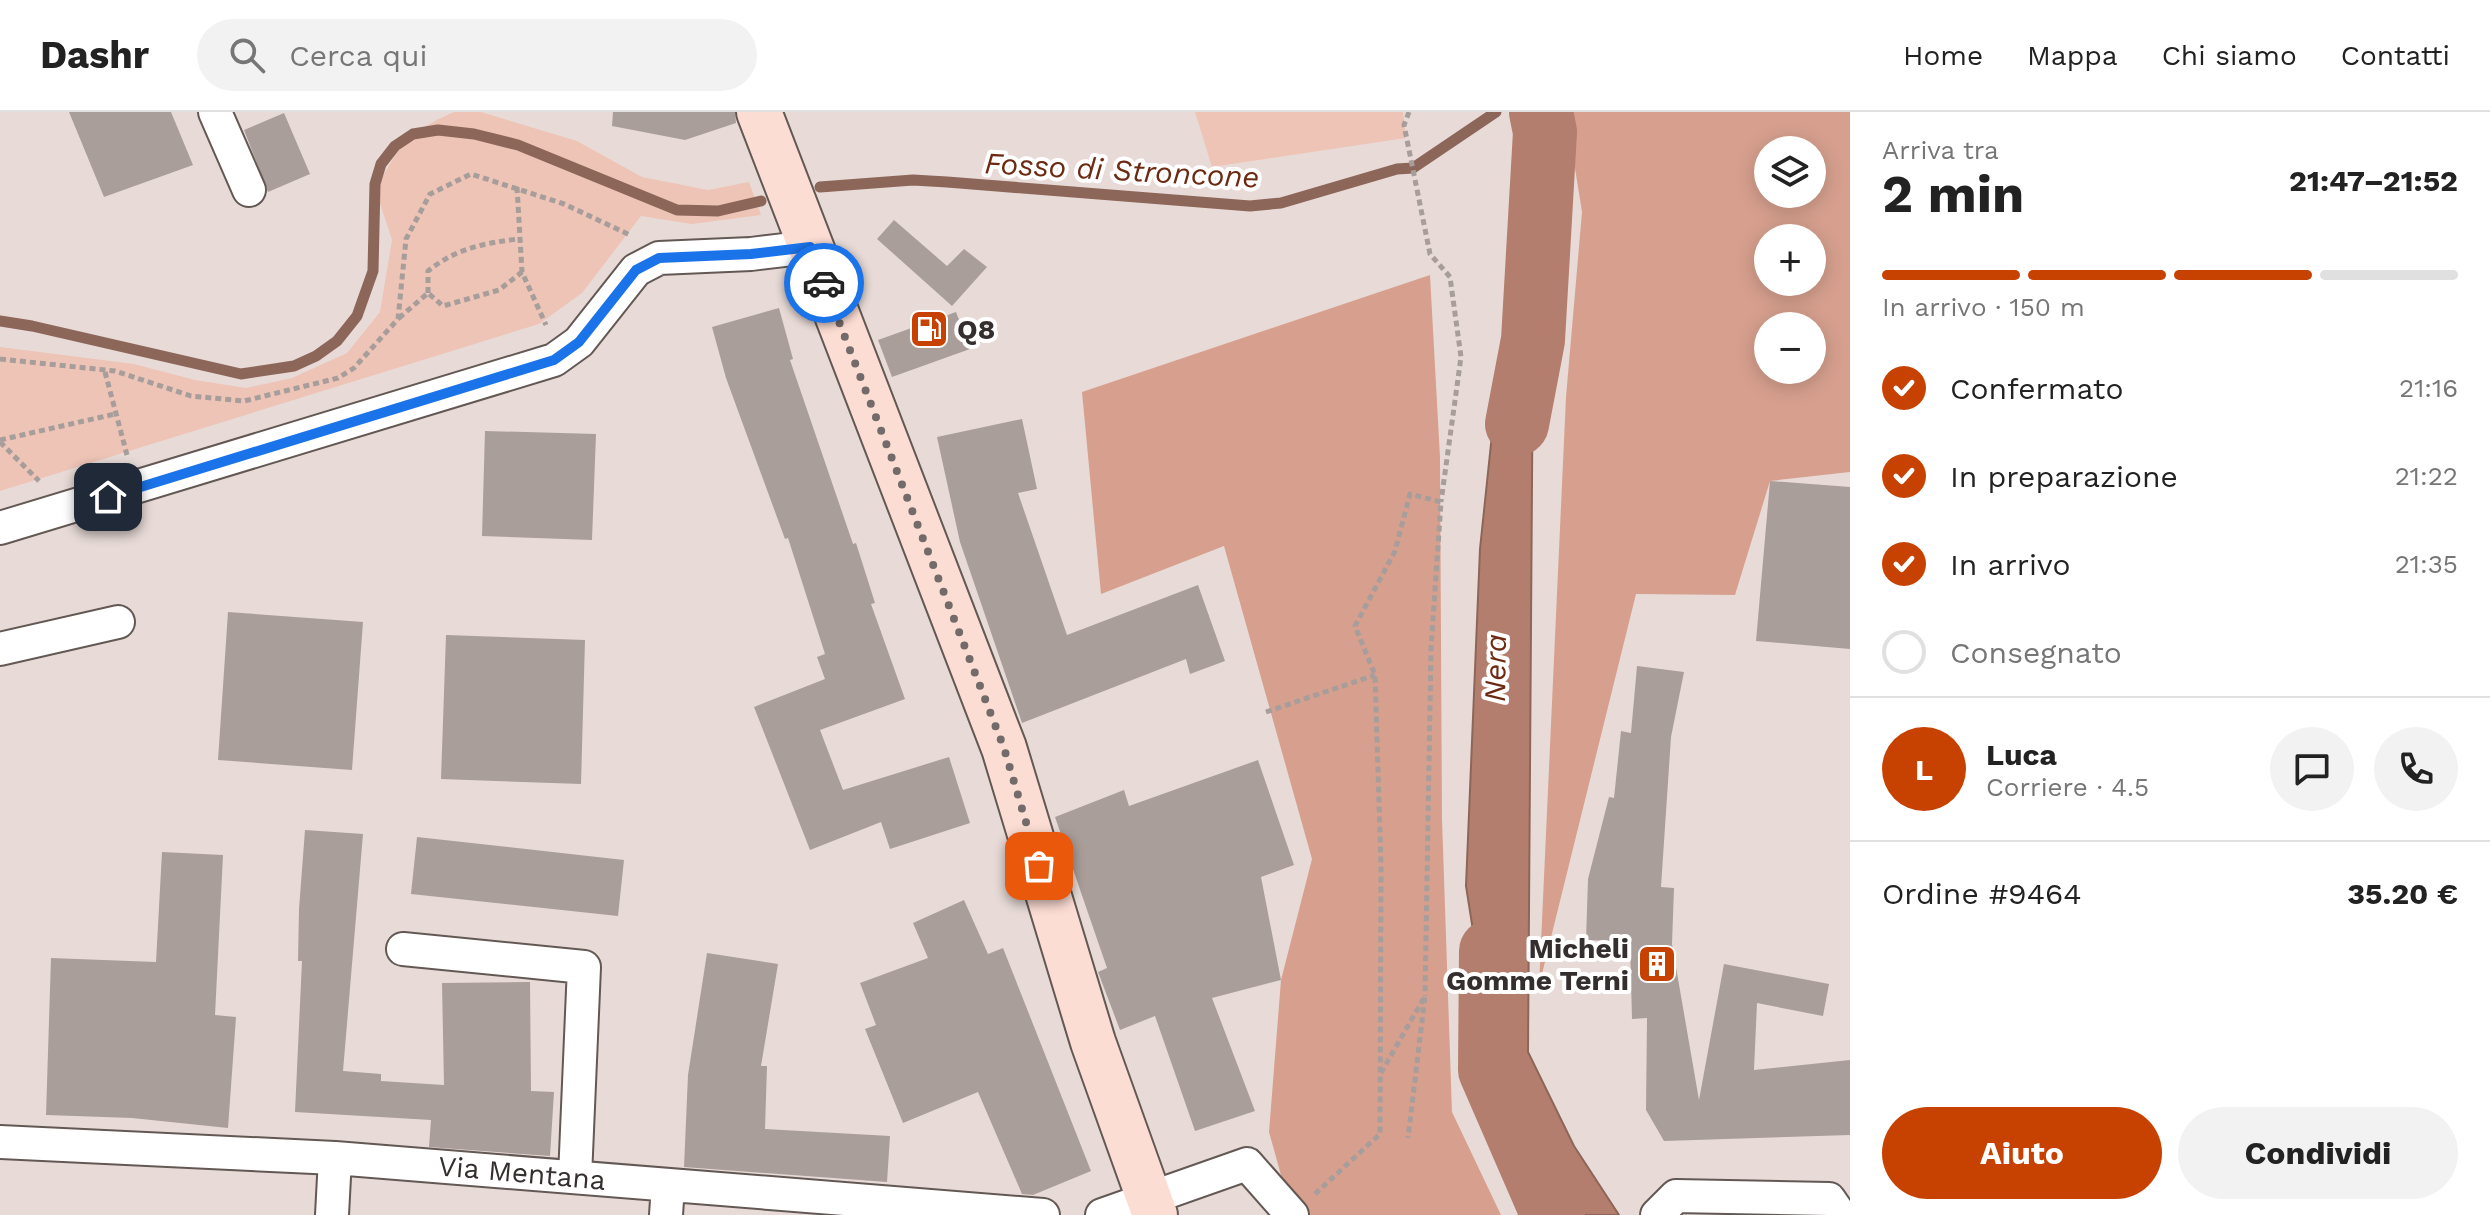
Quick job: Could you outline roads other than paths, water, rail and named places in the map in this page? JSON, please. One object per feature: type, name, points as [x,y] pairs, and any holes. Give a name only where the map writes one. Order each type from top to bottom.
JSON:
[{"type":"street","points":[[215,112],[249,190]]},
{"type":"street","points":[[759,112],[1004,748],[1093,1042],[1151,1207]]},
{"type":"street","points":[[0,528],[554,360],[579,342],[636,270],[659,258],[751,254],[810,247]]},
{"type":"street","points":[[0,649],[118,622]]},
{"type":"street","points":[[403,949],[584,967],[575,1177]]},
{"type":"street","name":"Via Mentana","points":[[0,1142],[335,1158],[575,1177],[667,1200],[1043,1215]]},
{"type":"street","points":[[332,1215],[335,1158]]},
{"type":"street","points":[[1102,1215],[1151,1207],[1247,1164],[1298,1210]]},
{"type":"street","points":[[1657,1215],[1676,1196],[1829,1199],[1840,1215]]},
{"type":"water","points":[[1502,339],[1533,340],[1528,1052],[1574,1146],[1619,1215],[1533,1215],[1511,1173],[1466,886],[1480,549]]},
{"type":"waterway","name":"Fosso di Stroncone","points":[[820,187],[913,180],[1250,206],[1281,203],[1397,169],[1413,168],[1496,112]]},
{"type":"waterway","name":"Nera","points":[[1517,424],[1533,340],[1545,132],[1541,112]]},
{"type":"waterway","name":"Fosso di Stroncone","points":[[0,321],[241,374],[294,366],[316,356],[337,341],[357,316],[373,271],[375,184],[381,164],[395,146],[413,134],[438,130],[474,134],[518,145],[677,210],[718,211],[761,201]]},
{"type":"waterway","name":"Nera","points":[[1491,951],[1490,1070],[1553,1215]]},
{"type":"place","name":"Q8","points":[[929,329]]},
{"type":"place","name":"Micheli Gomme Terni","points":[[1657,964]]}]
